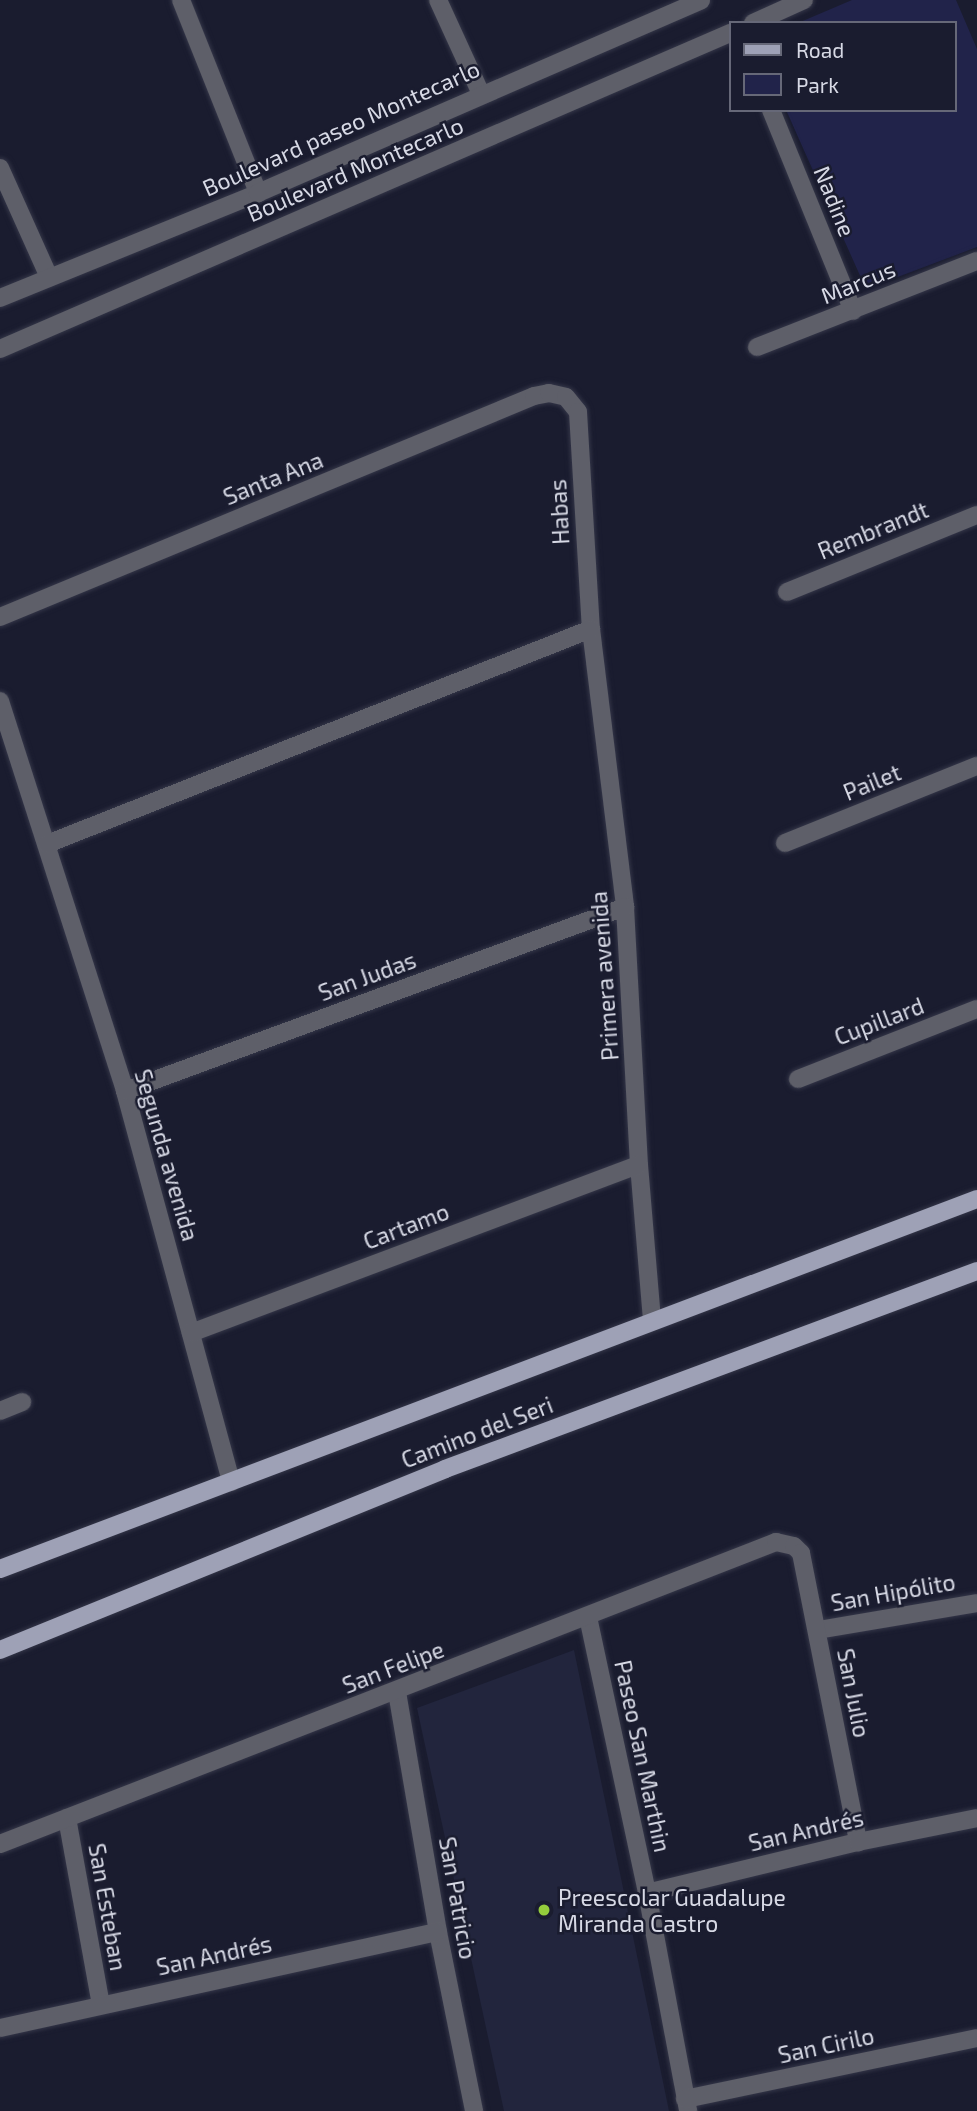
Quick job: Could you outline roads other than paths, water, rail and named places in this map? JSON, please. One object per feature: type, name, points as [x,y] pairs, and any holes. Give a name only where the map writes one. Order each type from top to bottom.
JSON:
[{"type":"main road","name":"Camino del Seri","points":[[0,1569],[977,1199]]},
{"type":"main road","name":"Camino del Seri","points":[[0,1650],[446,1469],[973,1275]]},
{"type":"street","points":[[181,0],[255,184]]},
{"type":"street","points":[[438,0],[477,85]]},
{"type":"street","points":[[757,21],[804,0]]},
{"type":"street","name":"Boulevard paseo Montecarlo","points":[[0,298],[45,271],[255,184],[477,85],[693,2]]},
{"type":"street","name":"Boulevard Montecarlo","points":[[0,349],[729,33]]},
{"type":"street","name":"Nadine","points":[[772,112],[853,311]]},
{"type":"street","points":[[0,168],[45,271]]},
{"type":"street","name":"Marcus","points":[[757,347],[977,261]]},
{"type":"street","name":"Santa Ana","points":[[0,617],[534,396],[550,393],[566,397]]},
{"type":"street","name":"Habas","points":[[566,397],[578,412],[591,629]]},
{"type":"street","name":"Rembrandt","points":[[787,592],[977,514]]},
{"type":"street","points":[[0,701],[47,844],[591,629]]},
{"type":"street","name":"Primera avenida","points":[[591,629],[625,907],[639,1165],[652,1321]]},
{"type":"street","name":"Pailet","points":[[785,843],[977,766]]},
{"type":"street","name":"Segunda avenida","points":[[47,844],[125,1091],[230,1482]]},
{"type":"street","name":"San Judas","points":[[125,1091],[625,907]]},
{"type":"street","name":"Cupillard","points":[[798,1079],[977,1009]]},
{"type":"street","name":"Cartamo","points":[[191,1333],[639,1165]]},
{"type":"street","points":[[0,1411],[23,1402]]},
{"type":"street","name":"San Felipe","points":[[0,1844],[397,1692],[776,1542],[794,1546],[802,1553]]},
{"type":"street","name":"San Julio","points":[[802,1553],[858,1842]]},
{"type":"street","name":"San Hipólito","points":[[818,1630],[977,1603]]},
{"type":"street","name":"Paseo San Marthin","points":[[588,1617],[647,1893],[687,2105]]},
{"type":"street","name":"San Patricio","points":[[397,1692],[438,1932],[474,2111]]},
{"type":"street","name":"San Esteban","points":[[67,1818],[101,2005]]},
{"type":"street","name":"San Andrés","points":[[647,1893],[858,1842],[977,1818]]},
{"type":"street","name":"San Andrés","points":[[0,2028],[438,1932]]},
{"type":"street","name":"San Cirilo","points":[[687,2105],[977,2038]]},
{"type":"place","name":"Preescolar Guadalupe Miranda Castro","points":[[544,1910]]}]
